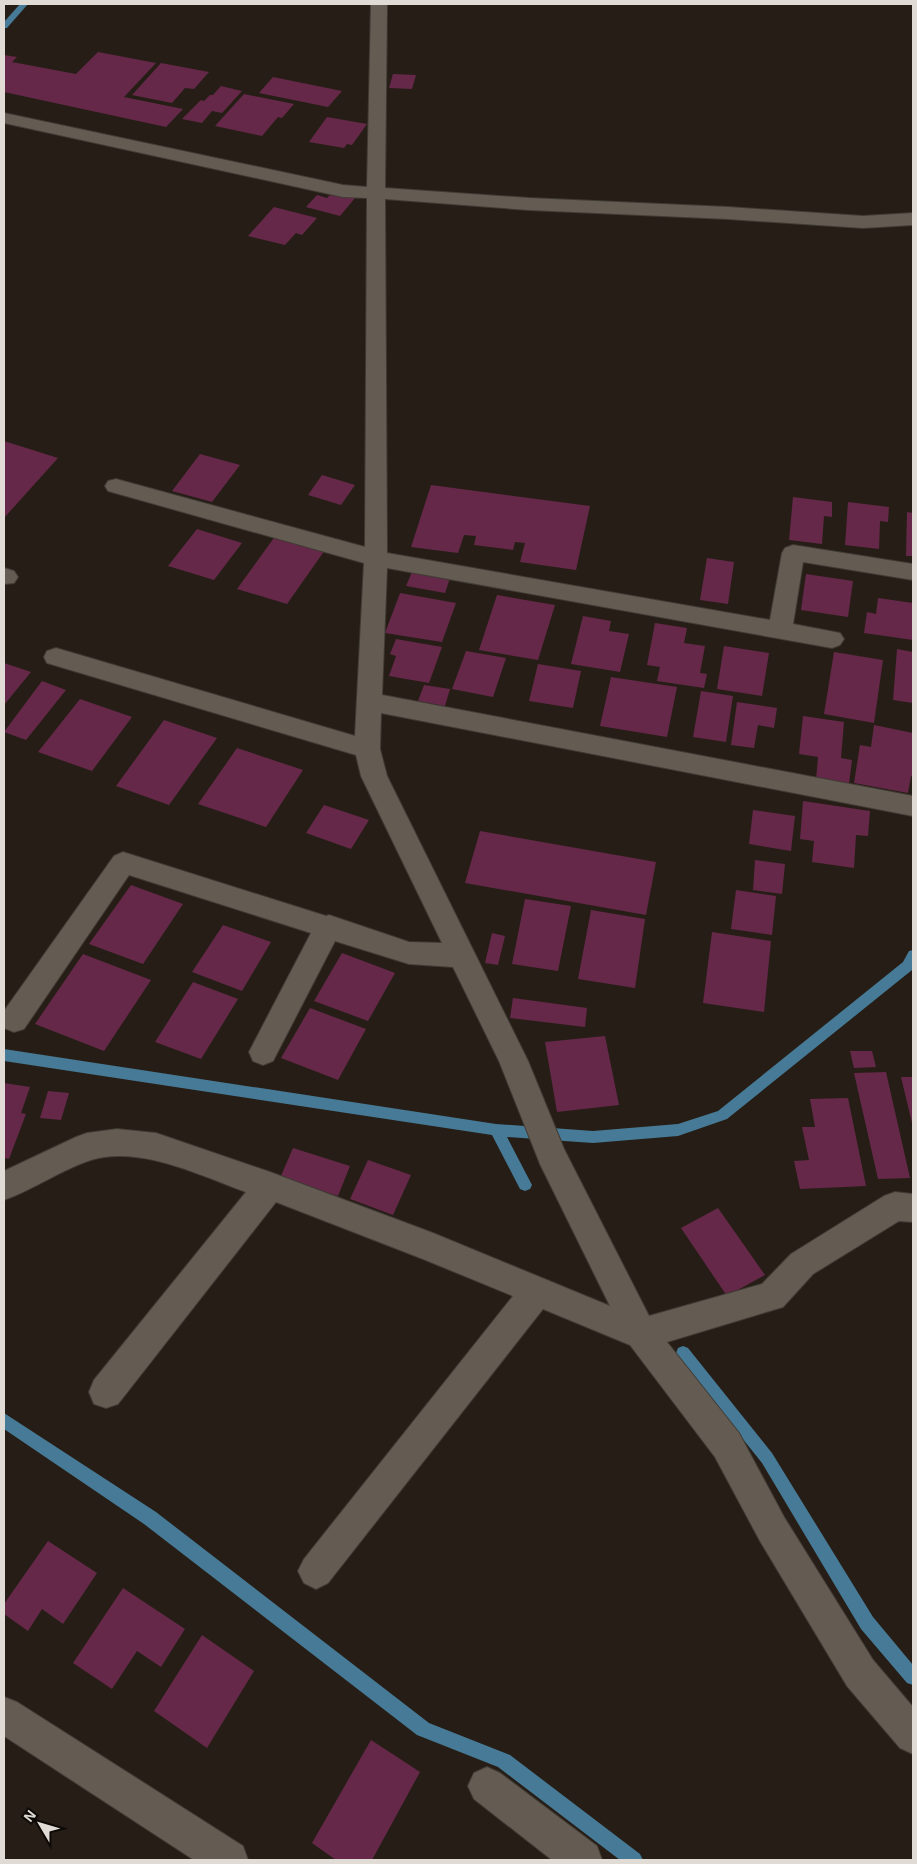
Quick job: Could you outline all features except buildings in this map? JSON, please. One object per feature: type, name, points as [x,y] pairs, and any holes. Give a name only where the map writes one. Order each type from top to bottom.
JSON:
[{"type":"street","points":[[379,4],[376,194],[376,558],[367,749],[374,776],[513,1061],[552,1154],[641,1334],[727,1445],[772,1529],[860,1673],[913,1735]]},
{"type":"street","points":[[4,118],[343,191],[529,204],[728,213],[863,222],[913,219]]},
{"type":"street","points":[[116,486],[376,558],[421,568],[832,639]]},
{"type":"street","points":[[780,629],[793,553],[913,572]]},
{"type":"street","points":[[56,657],[367,749]]},
{"type":"street","points":[[370,702],[913,806]]},
{"type":"street","points":[[14,1020],[123,862],[409,953],[462,956]]},
{"type":"street","points":[[263,1052],[329,926]]},
{"type":"street","points":[[4,1186],[87,1147],[117,1142],[156,1147],[270,1186],[433,1248],[641,1334],[772,1296],[802,1264],[895,1206],[913,1208]]},
{"type":"street","points":[[106,1392],[270,1186]]},
{"type":"street","points":[[316,1572],[537,1291]]},
{"type":"street","points":[[4,1715],[229,1860]]},
{"type":"street","points":[[487,1786],[583,1860]]},
{"type":"waterway","points":[[4,26],[24,4]]},
{"type":"waterway","points":[[496,1130],[593,1137],[678,1130],[722,1115],[908,966],[913,955]]},
{"type":"waterway","points":[[4,1055],[496,1130]]},
{"type":"waterway","points":[[496,1130],[525,1185]]},
{"type":"waterway","points":[[683,1353],[767,1458],[867,1623],[913,1677]]},
{"type":"waterway","points":[[4,1420],[150,1518],[423,1729],[504,1761],[634,1860]]}]
